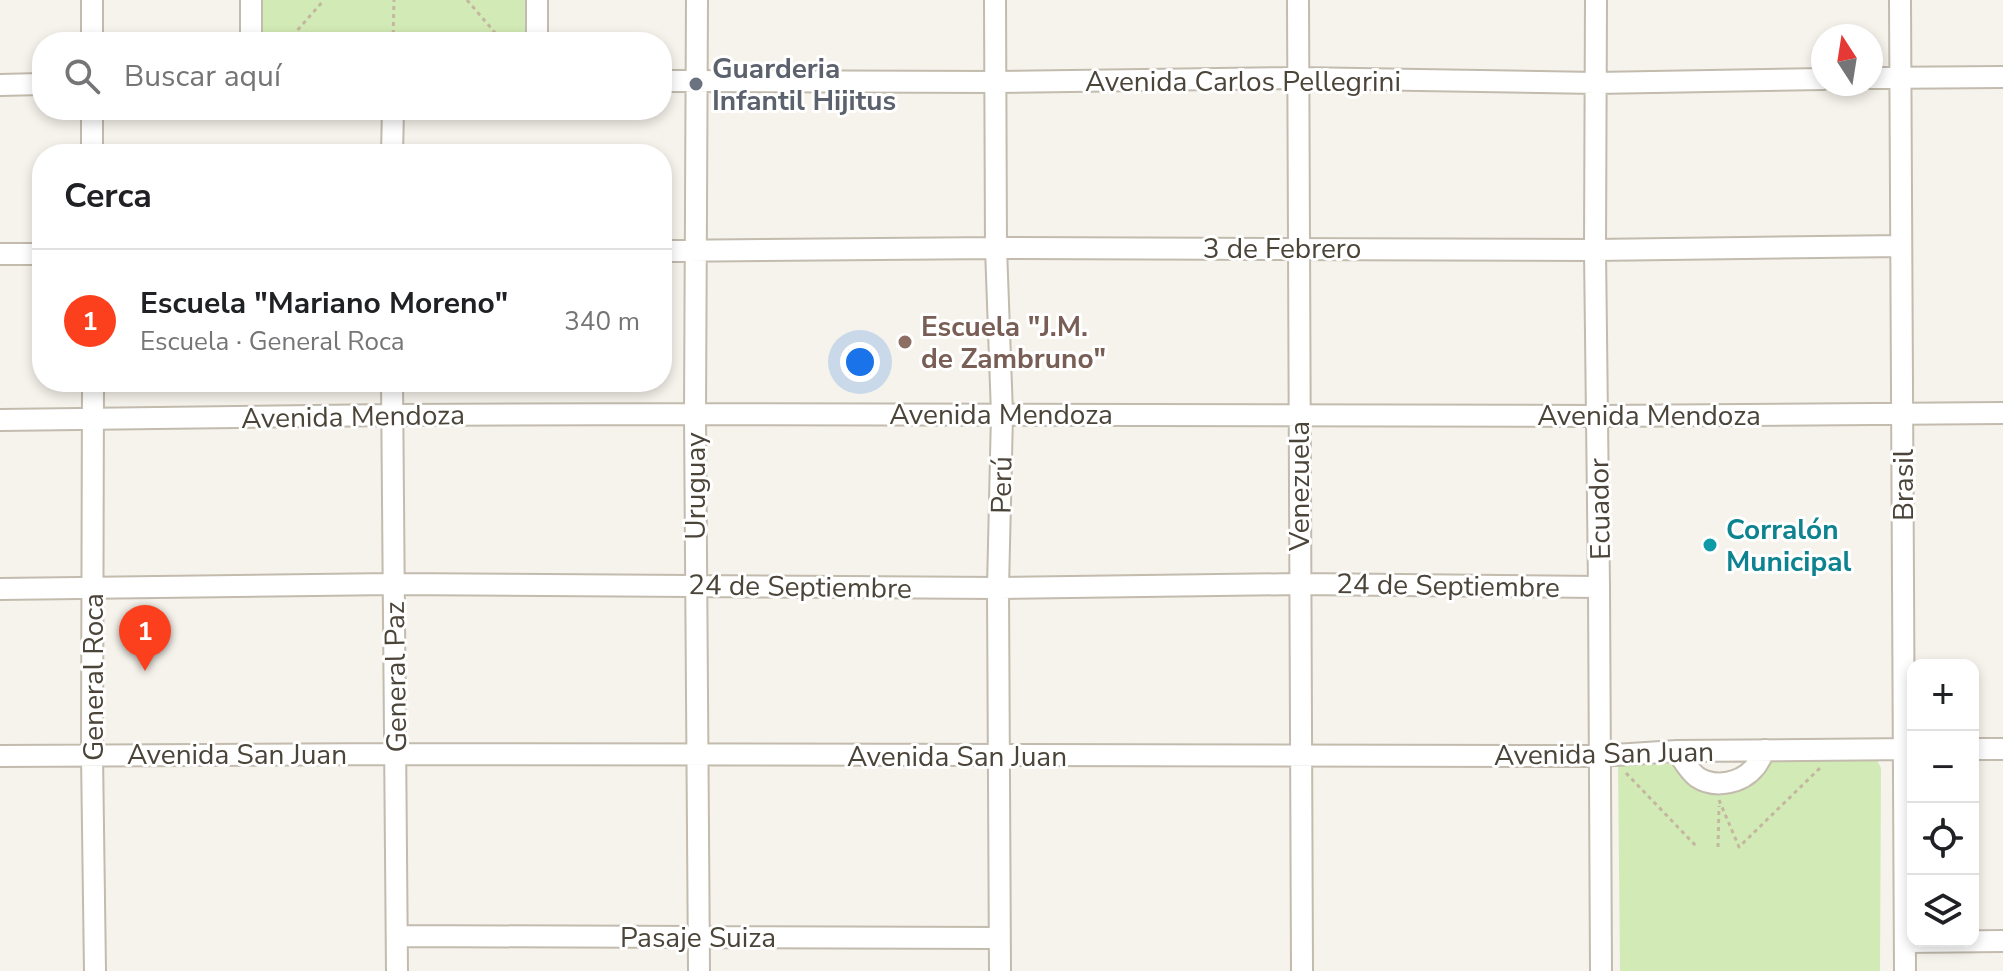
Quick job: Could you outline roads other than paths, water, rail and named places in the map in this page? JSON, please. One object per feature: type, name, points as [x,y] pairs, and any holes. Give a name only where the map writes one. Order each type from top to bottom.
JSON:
[{"type":"street","points":[[92,0],[92,32]]},
{"type":"street","points":[[251,0],[251,32]]},
{"type":"street","points":[[537,0],[537,32]]},
{"type":"street","name":"Uruguay","points":[[697,0],[695,414],[699,971]]},
{"type":"street","name":"Perú","points":[[995,0],[996,248],[1002,414],[998,588],[1000,971]]},
{"type":"street","name":"Venezuela","points":[[1298,0],[1302,971]]},
{"type":"street","name":"Ecuador","points":[[1596,0],[1599,587],[1609,760],[1601,971]]},
{"type":"street","name":"Brasil","points":[[1900,0],[1908,731]]},
{"type":"street","points":[[1883,78],[2003,77]]},
{"type":"street","name":"Avenida Carlos Pellegrini","points":[[672,81],[996,82],[1298,78],[1596,83],[1811,79]]},
{"type":"street","points":[[0,85],[32,84]]},
{"type":"street","points":[[92,120],[92,144]]},
{"type":"street","points":[[392,144],[393,120]]},
{"type":"street","name":"3 de Febrero","points":[[672,251],[996,248],[1595,250],[1901,246]]},
{"type":"street","points":[[0,254],[32,254]]},
{"type":"street","name":"General Roca","points":[[93,392],[95,971]]},
{"type":"street","name":"General Paz","points":[[392,392],[397,971]]},
{"type":"street","name":"Avenida Mendoza","points":[[0,420],[393,415],[1598,416],[2003,413]]},
{"type":"street","name":"24 de Septiembre","points":[[0,589],[393,584],[998,588],[1300,584],[1599,587]]},
{"type":"street","name":"Avenida San Juan","points":[[0,756],[1302,755],[1609,760],[1677,751],[1907,749]]},
{"type":"street","points":[[1979,749],[2003,749]]},
{"type":"street","points":[[1677,751],[1698,778],[1718,794],[1756,767],[1765,750]]},
{"type":"street","name":"Brasil","points":[[1905,971],[1907,803]]},
{"type":"street","name":"Pasaje Suiza","points":[[397,936],[999,938]]},
{"type":"street","points":[[1905,942],[2003,941]]},
{"type":"place","name":"Guarderia Infantil Hijitus","points":[[696,84]]},
{"type":"place","name":"Escuela \"J.M. de Zambruno\"","points":[[905,342]]},
{"type":"place","name":"Corralón Municipal","points":[[1710,545]]},
{"type":"place","name":"Escuela \"Mariano Moreno\"","points":[[145,671]]}]
